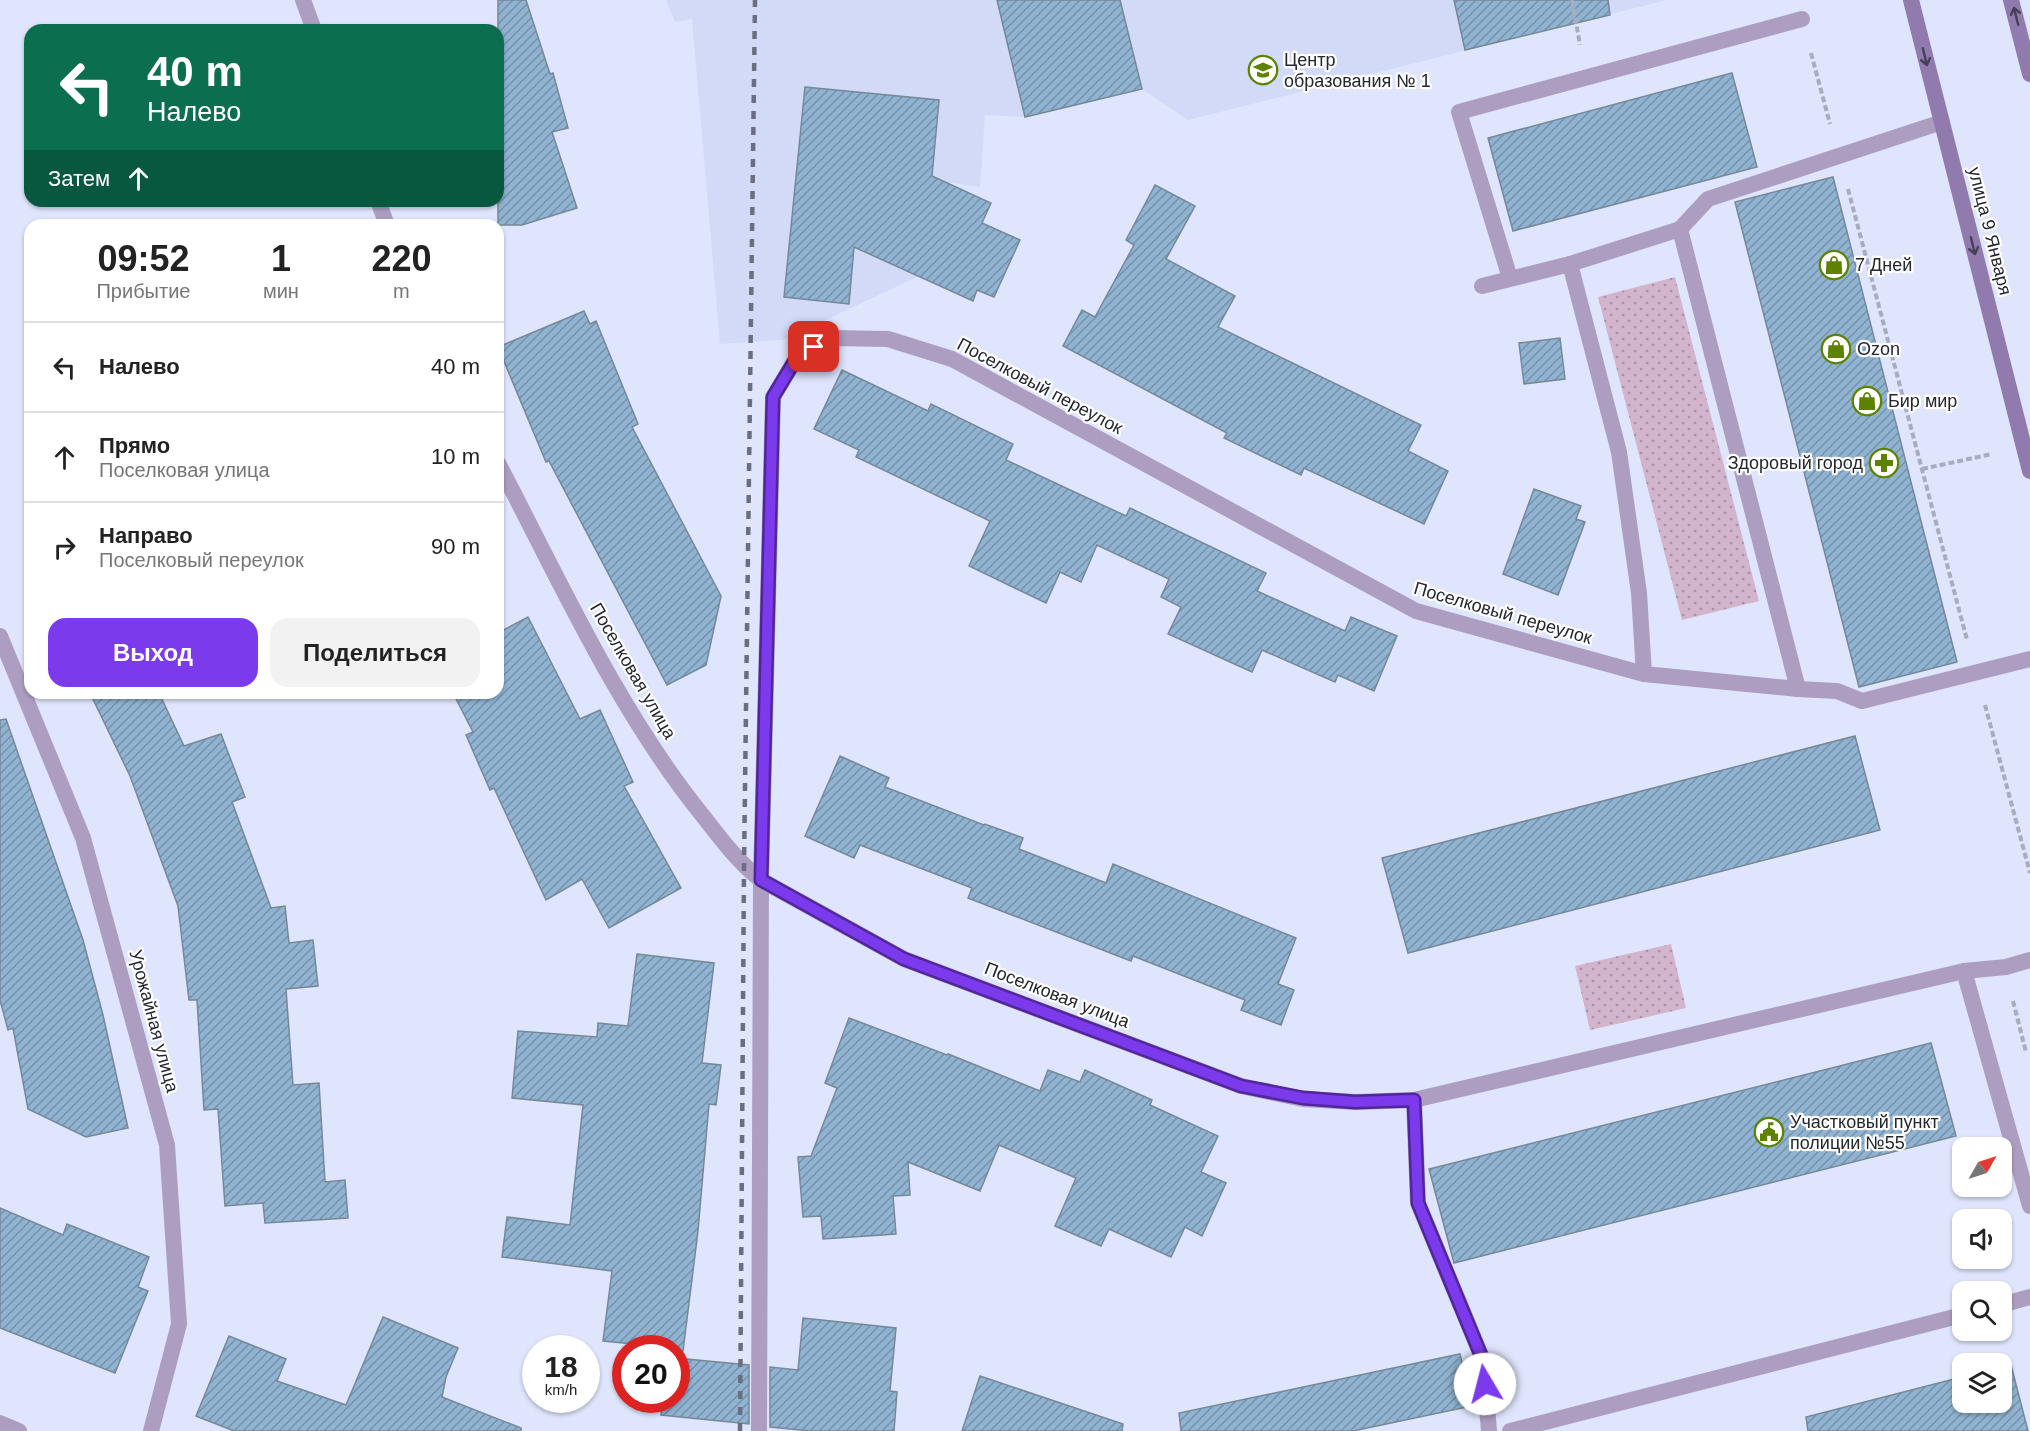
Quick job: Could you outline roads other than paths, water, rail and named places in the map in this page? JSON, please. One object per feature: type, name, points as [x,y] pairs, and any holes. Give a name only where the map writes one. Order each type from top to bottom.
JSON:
[{"type":"main road","name":"улица 9 Января","points":[[1911,0],[2030,471]]},
{"type":"main road","points":[[2012,0],[2030,74]]},
{"type":"street","points":[[303,0],[312,24]]},
{"type":"street","points":[[1509,278],[1459,112],[1802,19]]},
{"type":"street","points":[[1482,286],[1570,264],[1680,229],[1708,199],[1942,122]]},
{"type":"street","points":[[1680,229],[1798,690]]},
{"type":"street","points":[[1570,264],[1619,452],[1639,593],[1644,674]]},
{"type":"street","name":"Поселковый переулок","points":[[761,880],[773,397],[797,357],[832,338],[888,339],[952,359],[1416,611],[1644,674],[1798,690],[1837,691],[1862,701],[2030,659]]},
{"type":"street","name":"Поселковая улица","points":[[504,474],[612,680],[673,779],[744,867],[761,880],[904,959],[1241,1086],[1303,1098],[1355,1102],[1414,1100],[1964,971],[2006,967],[2030,960]]},
{"type":"street","name":"Урожайная улица","points":[[0,636],[24,694]]},
{"type":"street","name":"Урожайная улица","points":[[26,699],[83,838],[167,1145],[180,1324],[151,1431]]},
{"type":"street","points":[[759,1431],[761,880]]},
{"type":"street","points":[[1964,971],[2030,1206]]},
{"type":"street","points":[[1414,1100],[1418,1203],[1483,1360],[1489,1431]]},
{"type":"street","points":[[2012,1302],[2030,1297]]},
{"type":"street","points":[[1510,1431],[1952,1318]]},
{"type":"street","points":[[0,1423],[19,1431]]},
{"type":"railway","points":[[740,1431],[744,867],[755,0]]},
{"type":"place","name":"Центр образования № 1","points":[[1263,70]]},
{"type":"place","name":"7 Дней","points":[[1834,265]]},
{"type":"place","name":"Ozon","points":[[1836,349]]},
{"type":"place","name":"Бир мир","points":[[1867,401]]},
{"type":"place","name":"Здоровый город","points":[[1884,463]]},
{"type":"place","name":"Участковый пункт полиции №55","points":[[1769,1132]]}]
